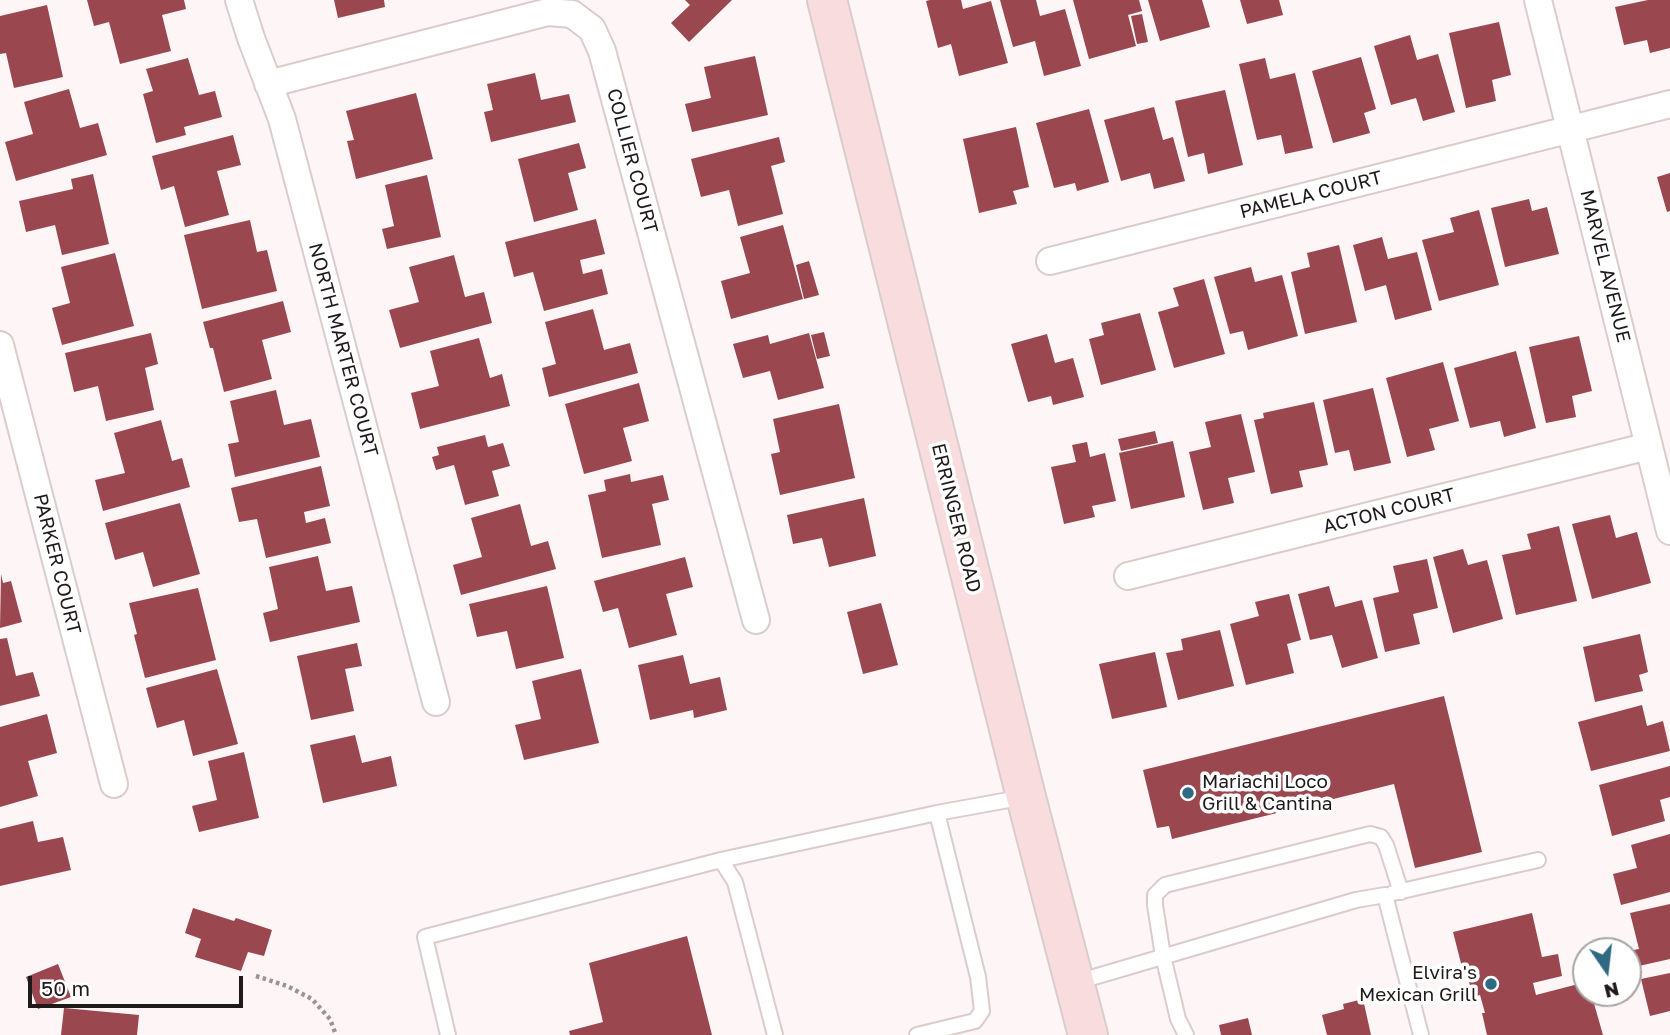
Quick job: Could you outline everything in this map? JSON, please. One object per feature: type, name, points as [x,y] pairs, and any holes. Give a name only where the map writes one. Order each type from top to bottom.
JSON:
[{"type":"main road","name":"ERRINGER ROAD","points":[[827,0],[1088,1035]]},
{"type":"street","name":"NORTH MARTER COURT","points":[[239,0],[282,119],[436,702]]},
{"type":"street","name":"MARVEL AVENUE","points":[[1538,0],[1670,531]]},
{"type":"street","name":"COLLIER COURT","points":[[268,84],[548,12],[572,14],[592,29],[602,51],[756,620]]},
{"type":"street","name":"PAMELA COURT","points":[[1050,261],[1670,104]]},
{"type":"street","name":"PARKER COURT","points":[[0,345],[114,784]]},
{"type":"street","name":"ACTON COURT","points":[[1128,576],[1649,446]]},
{"type":"lane","points":[[448,1035],[425,937],[721,860],[937,813],[1026,797]]},
{"type":"lane","points":[[917,1035],[975,1021],[982,1010],[978,976],[937,813]]},
{"type":"lane","points":[[1186,1035],[1178,1019],[1163,956],[1155,895],[1165,885],[1370,834],[1381,837],[1386,845],[1401,892]]},
{"type":"lane","points":[[721,860],[735,882],[775,1035]]},
{"type":"lane","points":[[1076,983],[1356,900],[1538,860]]},
{"type":"lane","points":[[1385,895],[1421,1035]]},
{"type":"path","points":[[257,975],[312,999],[330,1018],[336,1035]]},
{"type":"building","points":[[87,0],[184,0],[186,9],[162,15],[171,51],[120,64],[109,22],[94,26]]},
{"type":"building","points":[[334,0],[384,0],[385,7],[338,18]]},
{"type":"building","points":[[685,0],[732,0],[689,42],[671,23],[690,5]]},
{"type":"building","points":[[961,0],[963,9],[991,1],[1008,63],[959,76],[951,44],[938,48],[926,1]]},
{"type":"building","points":[[1000,0],[1036,0],[1040,16],[1065,9],[1081,66],[1044,76],[1035,41],[1013,47]]},
{"type":"building","points":[[1073,0],[1139,0],[1142,11],[1128,15],[1136,46],[1089,59]]},
{"type":"building","points":[[1148,0],[1202,0],[1210,27],[1160,41]]},
{"type":"building","points":[[1240,0],[1279,0],[1283,15],[1247,24]]},
{"type":"building","points":[[1648,0],[1670,0],[1670,48],[1650,53],[1647,40],[1624,45],[1615,7]]},
{"type":"building","points":[[47,5],[63,77],[14,88],[6,53],[0,54],[0,16]]},
{"type":"building","points":[[1142,14],[1148,42],[1137,44],[1131,16]]},
{"type":"building","points":[[1499,22],[1511,75],[1492,80],[1496,101],[1466,108],[1449,33]]},
{"type":"building","points":[[1410,35],[1417,60],[1438,54],[1455,112],[1423,121],[1416,98],[1391,105],[1374,46]]},
{"type":"building","points":[[755,56],[768,115],[692,132],[685,104],[711,98],[704,67]]},
{"type":"building","points":[[1361,57],[1376,109],[1364,113],[1370,133],[1333,143],[1312,71]]},
{"type":"building","points":[[188,58],[199,95],[215,91],[222,117],[184,127],[186,135],[156,143],[143,94],[153,91],[146,69]]},
{"type":"building","points":[[1265,58],[1270,79],[1295,73],[1313,148],[1285,154],[1281,135],[1257,140],[1239,64]]},
{"type":"building","points":[[535,73],[541,100],[569,94],[576,122],[491,142],[484,112],[493,110],[487,84]]},
{"type":"building","points":[[69,89],[80,128],[98,123],[107,155],[16,181],[5,142],[33,134],[24,102]]},
{"type":"building","points":[[1225,90],[1243,165],[1208,174],[1204,153],[1188,157],[1175,101]]},
{"type":"building","points":[[416,93],[433,159],[356,179],[347,141],[354,140],[346,111]]},
{"type":"building","points":[[1154,107],[1163,140],[1173,137],[1185,181],[1154,189],[1150,173],[1121,181],[1104,120]]},
{"type":"building","points":[[1089,109],[1109,182],[1077,191],[1075,183],[1054,188],[1036,123]]},
{"type":"building","points":[[1016,127],[1029,187],[1013,191],[1017,204],[979,213],[963,139]]},
{"type":"building","points":[[233,135],[241,165],[217,171],[229,215],[185,227],[174,186],[161,190],[152,156]]},
{"type":"building","points":[[779,137],[785,162],[771,166],[783,214],[738,226],[729,190],[701,197],[691,159]]},
{"type":"building","points":[[579,143],[586,168],[568,173],[578,210],[534,222],[518,159]]},
{"type":"building","points":[[1670,173],[1670,211],[1667,212],[1657,177]]},
{"type":"building","points":[[93,174],[109,244],[62,255],[55,225],[26,232],[19,201],[73,189],[71,179]]},
{"type":"building","points":[[427,175],[441,237],[387,249],[382,229],[394,226],[385,185]]},
{"type":"building","points":[[1529,199],[1532,211],[1547,207],[1559,254],[1505,267],[1491,208]]},
{"type":"building","points":[[1479,210],[1499,285],[1439,301],[1422,240],[1454,232],[1450,218]]},
{"type":"building","points":[[596,219],[605,254],[580,260],[583,274],[602,269],[608,294],[544,311],[533,272],[514,277],[505,242]]},
{"type":"building","points":[[250,220],[257,252],[267,250],[277,291],[202,309],[184,235]]},
{"type":"building","points":[[783,225],[803,299],[731,319],[721,281],[750,273],[740,237]]},
{"type":"building","points":[[1382,237],[1388,259],[1417,252],[1432,310],[1395,320],[1386,285],[1365,291],[1353,245]]},
{"type":"building","points":[[1339,245],[1357,322],[1305,334],[1291,272],[1310,267],[1307,253]]},
{"type":"building","points":[[115,253],[134,326],[62,345],[52,308],[70,303],[61,267]]},
{"type":"building","points":[[454,255],[465,297],[484,292],[492,323],[400,348],[389,310],[419,302],[409,267]]},
{"type":"building","points":[[809,261],[819,295],[804,299],[796,265]]},
{"type":"building","points":[[1251,267],[1255,282],[1282,275],[1298,336],[1248,350],[1243,331],[1230,334],[1214,277]]},
{"type":"building","points":[[1204,279],[1225,354],[1174,368],[1158,312],[1179,306],[1173,288]]},
{"type":"building","points":[[283,301],[291,332],[262,340],[272,379],[224,392],[213,348],[210,348],[203,322]]},
{"type":"building","points":[[593,309],[604,350],[630,343],[638,373],[549,397],[542,368],[556,364],[545,322]]},
{"type":"building","points":[[1140,313],[1156,370],[1101,385],[1089,339],[1104,335],[1101,323]]},
{"type":"building","points":[[824,332],[830,356],[817,359],[811,335]]},
{"type":"building","points":[[151,333],[158,364],[145,368],[154,410],[106,421],[98,386],[74,392],[65,353]]},
{"type":"building","points":[[809,333],[824,388],[778,400],[770,371],[743,378],[733,344],[768,335],[770,344]]},
{"type":"building","points":[[1047,334],[1055,363],[1073,358],[1084,397],[1053,405],[1051,396],[1028,402],[1011,344]]},
{"type":"building","points":[[1579,336],[1592,391],[1572,396],[1576,417],[1546,423],[1529,347]]},
{"type":"building","points":[[479,338],[490,378],[502,374],[510,406],[420,429],[411,393],[439,386],[430,351]]},
{"type":"building","points":[[1516,351],[1536,428],[1504,437],[1500,421],[1470,428],[1454,368]]},
{"type":"building","points":[[1443,362],[1459,421],[1429,429],[1435,450],[1407,457],[1386,378]]},
{"type":"building","points":[[639,383],[649,421],[623,428],[632,461],[584,474],[565,404]]},
{"type":"building","points":[[1373,388],[1391,463],[1354,471],[1349,450],[1335,453],[1323,400]]},
{"type":"building","points":[[276,390],[284,425],[311,419],[320,457],[235,477],[228,444],[239,442],[230,401]]},
{"type":"building","points":[[1314,402],[1328,465],[1299,471],[1303,487],[1271,494],[1254,420],[1264,418],[1263,413]]},
{"type":"building","points":[[839,404],[855,478],[780,495],[771,454],[780,452],[773,419]]},
{"type":"building","points":[[1241,414],[1255,472],[1228,478],[1234,503],[1203,510],[1189,452],[1211,447],[1205,422]]},
{"type":"building","points":[[161,420],[172,461],[182,458],[190,487],[103,511],[95,480],[125,473],[114,433]]},
{"type":"building","points":[[1155,431],[1158,443],[1121,451],[1118,439]]},
{"type":"building","points":[[485,435],[488,447],[503,443],[510,466],[492,471],[499,496],[465,505],[454,465],[436,470],[432,457],[439,455],[437,447]]},
{"type":"building","points":[[1173,441],[1185,497],[1131,509],[1119,453]]},
{"type":"building","points":[[1087,442],[1090,457],[1105,453],[1116,501],[1092,506],[1095,517],[1064,524],[1051,467],[1076,462],[1072,445]]},
{"type":"building","points":[[321,466],[330,506],[304,512],[306,523],[325,518],[331,543],[266,558],[257,519],[239,522],[231,488]]},
{"type":"building","points":[[630,474],[631,482],[663,475],[669,500],[652,504],[661,545],[602,558],[588,495],[606,491],[604,480]]},
{"type":"building","points":[[864,498],[876,556],[829,567],[822,538],[793,544],[787,515]]},
{"type":"building","points":[[180,503],[200,574],[153,587],[143,552],[115,560],[105,523]]},
{"type":"building","points":[[520,504],[531,546],[548,541],[556,569],[461,595],[453,565],[482,557],[471,518]]},
{"type":"building","points":[[1610,515],[1616,538],[1637,532],[1651,583],[1592,599],[1572,524]]},
{"type":"building","points":[[1559,526],[1577,601],[1516,615],[1502,555],[1531,549],[1527,534]]},
{"type":"building","points":[[1463,549],[1468,565],[1487,560],[1503,619],[1453,633],[1433,557]]},
{"type":"building","points":[[318,556],[326,591],[352,586],[360,622],[270,642],[263,613],[278,609],[269,567]]},
{"type":"building","points":[[685,557],[693,587],[666,594],[677,635],[629,648],[618,608],[603,612],[594,581]]},
{"type":"building","points":[[1427,559],[1438,608],[1413,614],[1420,644],[1385,652],[1373,598],[1399,592],[1393,566]]},
{"type":"building","points":[[1,574],[3,583],[11,581],[22,622],[0,628]]},
{"type":"building","points":[[547,586],[564,658],[516,669],[507,631],[477,637],[469,604]]},
{"type":"building","points":[[1329,586],[1335,607],[1362,600],[1378,658],[1342,668],[1332,635],[1310,640],[1298,594]]},
{"type":"building","points":[[198,588],[216,660],[145,678],[129,603]]},
{"type":"building","points":[[1289,594],[1301,640],[1287,644],[1294,673],[1246,685],[1230,624],[1259,616],[1255,602]]},
{"type":"building","points":[[881,603],[898,665],[863,674],[847,612]]},
{"type":"building","points":[[1220,630],[1234,686],[1178,700],[1166,653],[1183,650],[1181,639]]},
{"type":"building","points":[[1640,634],[1648,672],[1639,675],[1643,691],[1595,702],[1583,647]]},
{"type":"building","points":[[7,638],[16,676],[33,672],[40,696],[0,706],[0,639]]},
{"type":"building","points":[[357,643],[362,666],[345,669],[354,711],[311,720],[297,656]]},
{"type":"building","points":[[1155,652],[1167,707],[1112,719],[1099,664]]},
{"type":"building","points":[[683,655],[690,684],[720,677],[727,710],[694,718],[693,710],[650,720],[638,665]]},
{"type":"building","points":[[217,669],[238,744],[193,756],[184,720],[157,728],[146,688]]},
{"type":"building","points":[[581,669],[599,743],[524,760],[515,725],[541,719],[532,681]]},
{"type":"building","points":[[1444,696],[1482,852],[1415,868],[1394,784],[1172,839],[1169,826],[1157,828],[1143,770]]},
{"type":"building","points":[[1642,705],[1647,726],[1663,721],[1670,751],[1591,771],[1578,722]]},
{"type":"building","points":[[47,714],[57,753],[28,761],[38,796],[0,807],[0,727]]},
{"type":"building","points":[[355,735],[362,763],[391,756],[397,786],[323,803],[310,745]]},
{"type":"building","points":[[244,752],[259,818],[199,832],[192,806],[217,800],[208,761]]},
{"type":"building","points":[[1670,766],[1670,797],[1660,800],[1665,821],[1612,836],[1599,785]]},
{"type":"building","points":[[33,821],[38,842],[63,837],[71,870],[0,886],[0,829]]},
{"type":"building","points":[[1670,834],[1670,892],[1621,905],[1613,874],[1637,868],[1631,845]]},
{"type":"building","points":[[1670,904],[1670,959],[1642,965],[1642,937],[1636,937],[1630,913]]},
{"type":"building","points":[[193,908],[272,930],[264,956],[248,952],[241,971],[195,957],[201,939],[185,933]]},
{"type":"building","points":[[1532,913],[1542,957],[1558,954],[1562,976],[1533,983],[1536,995],[1572,986],[1572,1007],[1595,1007],[1603,1035],[1487,1035],[1480,995],[1473,997],[1453,932]]},
{"type":"building","points":[[687,936],[712,1035],[570,1035],[569,1031],[603,1022],[589,963]]},
{"type":"building","points":[[58,964],[71,997],[38,1009],[26,977]]},
{"type":"building","points":[[1670,973],[1670,1011],[1650,1016],[1642,979]]},
{"type":"building","points":[[1363,999],[1371,1035],[1327,1035],[1322,1015],[1344,1009],[1343,1004]]},
{"type":"building","points":[[64,1008],[139,1015],[137,1035],[61,1035]]},
{"type":"building","points":[[1248,1018],[1252,1035],[1221,1035],[1219,1025]]},
{"type":"place","name":"Mariachi Loco Grill & Cantina","points":[[1188,793]]},
{"type":"place","name":"Elvira's Mexican Grill","points":[[1491,984]]}]
